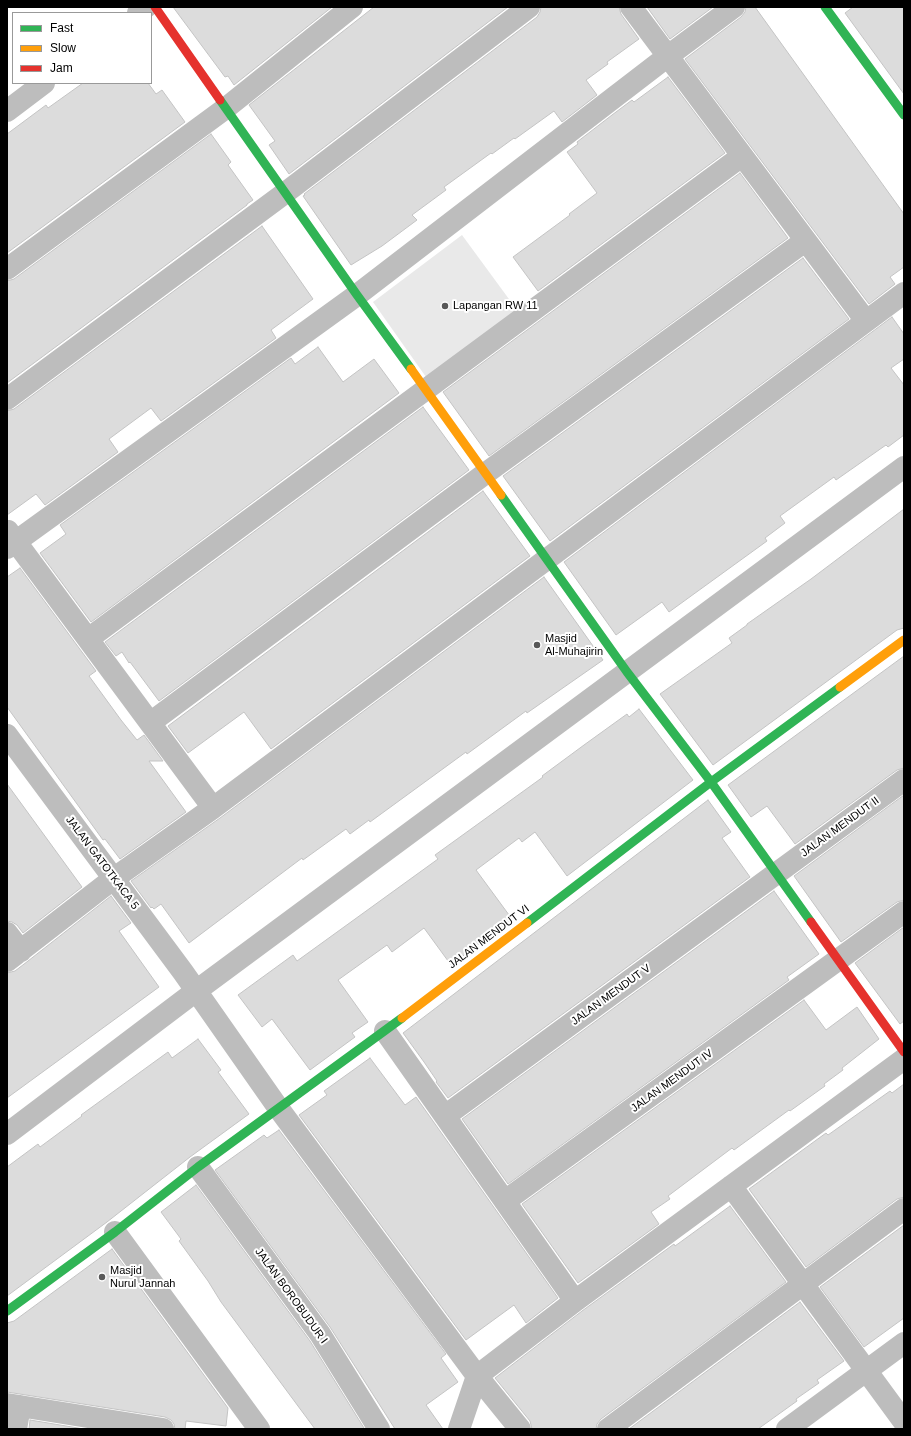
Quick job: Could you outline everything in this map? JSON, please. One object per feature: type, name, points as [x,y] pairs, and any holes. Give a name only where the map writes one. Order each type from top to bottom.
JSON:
[{"type":"street","points":[[155,7],[357,295],[486,473],[627,672],[711,782],[904,1052]]},
{"type":"street","points":[[7,269],[226,108],[352,7]]},
{"type":"street","points":[[7,399],[285,193],[528,7]]},
{"type":"street","points":[[631,7],[866,321]]},
{"type":"street","points":[[213,808],[88,639],[10,540],[357,295],[734,7]]},
{"type":"street","points":[[825,7],[904,115]]},
{"type":"street","points":[[7,111],[43,84]]},
{"type":"street","points":[[88,639],[742,156]]},
{"type":"street","points":[[150,723],[486,473],[806,241]]},
{"type":"street","points":[[7,933],[14,956],[113,879],[213,808],[904,293]]},
{"type":"street","points":[[7,1134],[196,991],[904,467]]},
{"type":"street","name":"JALAN MENDUT VI","points":[[7,1311],[115,1232],[198,1167],[385,1031],[711,782],[904,640]]},
{"type":"street","name":"JALAN GATOTKACA 5","points":[[7,735],[196,991],[279,1108],[477,1376],[520,1429]]},
{"type":"street","name":"JALAN MENDUT II","points":[[777,873],[904,780]]},
{"type":"street","name":"JALAN MENDUT V","points":[[445,1116],[777,873]]},
{"type":"street","name":"JALAN MENDUT IV","points":[[505,1201],[904,912]]},
{"type":"street","points":[[385,1031],[575,1301]]},
{"type":"street","points":[[458,1429],[477,1376],[575,1301],[904,1059]]},
{"type":"street","name":"JALAN BOROBUDUR I","points":[[198,1167],[320,1334],[379,1429]]},
{"type":"street","points":[[731,1186],[904,1422]]},
{"type":"street","points":[[608,1429],[904,1209]]},
{"type":"street","points":[[115,1232],[259,1429]]},
{"type":"street","points":[[787,1429],[904,1343]]},
{"type":"street","points":[[16,1429],[13,1405],[162,1429]]},
{"type":"shaded area","name":"Lapangan RW 11","points":[[462,235],[517,310],[426,377],[373,302]]},
{"type":"building","points":[[173,7],[332,7],[234,85],[228,76],[225,77]]},
{"type":"building","points":[[374,7],[508,7],[289,174],[269,145],[275,141],[249,105]]},
{"type":"building","points":[[541,7],[619,7],[621,14],[639,39],[607,62],[608,64],[586,80],[597,95],[562,122],[554,111],[515,139],[514,138],[492,154],[491,153],[444,187],[446,190],[412,215],[417,220],[382,246],[351,265],[303,196],[305,195],[304,194],[537,17]]},
{"type":"building","points":[[647,7],[713,7],[670,39]]},
{"type":"building","points":[[746,7],[755,7],[904,214],[904,267],[890,277],[895,284],[869,304],[685,59],[741,17],[745,12]]},
{"type":"building","points":[[853,7],[904,7],[904,94],[845,13]]},
{"type":"building","points":[[668,77],[725,153],[538,291],[513,257],[597,193],[567,152],[578,144],[577,142],[632,100],[634,102]]},
{"type":"building","points":[[82,84],[149,84],[156,94],[162,90],[185,122],[7,253],[7,134],[46,105],[48,108]]},
{"type":"building","points":[[211,134],[231,162],[228,165],[253,200],[7,383],[7,281],[14,279]]},
{"type":"building","points":[[740,173],[788,238],[489,456],[443,392]]},
{"type":"building","points":[[262,226],[313,299],[271,330],[276,338],[161,421],[151,408],[109,439],[118,452],[45,505],[36,494],[7,515],[7,411],[14,409]]},
{"type":"building","points":[[803,258],[849,319],[550,541],[503,476]]},
{"type":"building","points":[[892,317],[904,334],[904,359],[891,368],[904,385],[904,435],[888,447],[886,445],[836,480],[834,477],[780,516],[785,523],[765,538],[767,541],[669,612],[662,602],[616,635],[564,562]]},
{"type":"building","points":[[318,347],[343,382],[374,359],[399,393],[91,622],[40,553],[66,534],[60,525],[291,358],[295,364]]},
{"type":"building","points":[[423,407],[469,470],[159,701],[122,652],[116,656],[105,642]]},
{"type":"building","points":[[483,491],[530,556],[271,749],[244,712],[188,753],[168,726]]},
{"type":"building","points":[[904,509],[904,628],[897,630],[713,765],[660,694],[732,643],[729,638],[747,624],[811,579]]},
{"type":"building","points":[[20,568],[96,671],[89,676],[121,720],[137,740],[144,735],[163,761],[149,761],[186,812],[120,859],[105,839],[103,840],[7,707],[7,577]]},
{"type":"building","points":[[544,577],[603,660],[527,713],[526,711],[467,754],[466,752],[370,822],[369,820],[350,834],[346,829],[303,860],[302,858],[189,943],[161,904],[154,909],[152,907],[151,908],[131,881],[220,818]]},
{"type":"building","points":[[904,656],[904,768],[897,770],[795,844],[767,806],[751,817],[728,785]]},
{"type":"building","points":[[639,709],[693,780],[567,876],[535,832],[522,842],[519,838],[476,870],[512,919],[451,965],[424,928],[392,952],[387,945],[338,980],[368,1022],[352,1033],[355,1037],[310,1070],[272,1019],[262,1027],[238,995],[293,955],[297,961],[438,859],[435,855],[543,777],[542,776],[584,745],[627,714],[629,717]]},
{"type":"building","points":[[7,784],[82,887],[23,933],[17,925],[7,921]]},
{"type":"building","points":[[904,795],[904,900],[897,902],[841,942],[794,876]]},
{"type":"building","points":[[708,800],[731,832],[722,838],[750,877],[448,1098],[403,1033]]},
{"type":"building","points":[[774,891],[819,954],[787,977],[789,980],[508,1184],[462,1119]]},
{"type":"building","points":[[111,896],[131,923],[119,931],[159,987],[7,1098],[7,973],[15,971]]},
{"type":"building","points":[[904,927],[904,1021],[900,1024],[855,963]]},
{"type":"building","points":[[804,1000],[826,1030],[857,1007],[879,1039],[842,1068],[843,1070],[824,1084],[825,1086],[734,1150],[732,1148],[668,1196],[670,1199],[651,1212],[659,1224],[578,1283],[522,1204]]},
{"type":"building","points":[[198,1039],[221,1070],[218,1072],[249,1114],[7,1296],[7,1167],[38,1144],[40,1147],[82,1116],[81,1115],[168,1052],[172,1058]]},
{"type":"building","points":[[370,1058],[405,1105],[416,1097],[558,1298],[526,1323],[514,1305],[466,1340],[299,1115],[327,1095],[324,1091]]},
{"type":"building","points":[[904,1084],[904,1197],[897,1199],[806,1267],[749,1189],[826,1133],[828,1135],[890,1091],[892,1093]]},
{"type":"building","points":[[279,1130],[446,1354],[441,1358],[458,1382],[426,1405],[443,1429],[395,1429],[330,1327],[215,1170],[264,1135],[267,1138]]},
{"type":"building","points":[[196,1185],[310,1341],[364,1428],[315,1429],[221,1302],[208,1281],[179,1241],[181,1239],[161,1212]]},
{"type":"building","points":[[730,1206],[786,1282],[601,1419],[597,1424],[596,1429],[532,1429],[530,1421],[495,1378],[582,1311],[674,1244],[675,1246]]},
{"type":"building","points":[[904,1225],[904,1318],[864,1347],[820,1287]]},
{"type":"building","points":[[112,1249],[228,1408],[226,1426],[186,1421],[185,1429],[175,1429],[171,1420],[165,1417],[7,1392],[7,1323],[14,1321]]},
{"type":"building","points":[[800,1302],[844,1361],[817,1380],[819,1383],[796,1399],[797,1401],[758,1429],[629,1429]]},
{"type":"building","points":[[30,1420],[84,1429],[29,1429]]},
{"type":"traffic: fast","points":[[825,7],[904,115]]},
{"type":"traffic: fast","points":[[220,100],[411,369]]},
{"type":"traffic: fast","points":[[501,495],[627,672],[711,782],[811,922]]},
{"type":"traffic: fast","points":[[527,923],[711,782],[840,687]]},
{"type":"traffic: fast","points":[[7,1311],[115,1232],[198,1167],[402,1018]]},
{"type":"traffic: slow","points":[[411,369],[501,495]]},
{"type":"traffic: slow","points":[[840,687],[904,640]]},
{"type":"traffic: slow","points":[[402,1018],[527,923]]},
{"type":"traffic: jam","points":[[155,7],[220,100]]},
{"type":"traffic: jam","points":[[811,922],[904,1052]]},
{"type":"place","name":"Lapangan RW 11","points":[[445,306]]},
{"type":"place","name":"Masjid Al-Muhajirin","points":[[537,645]]},
{"type":"place","name":"Masjid Nurul Jannah","points":[[102,1277]]}]
